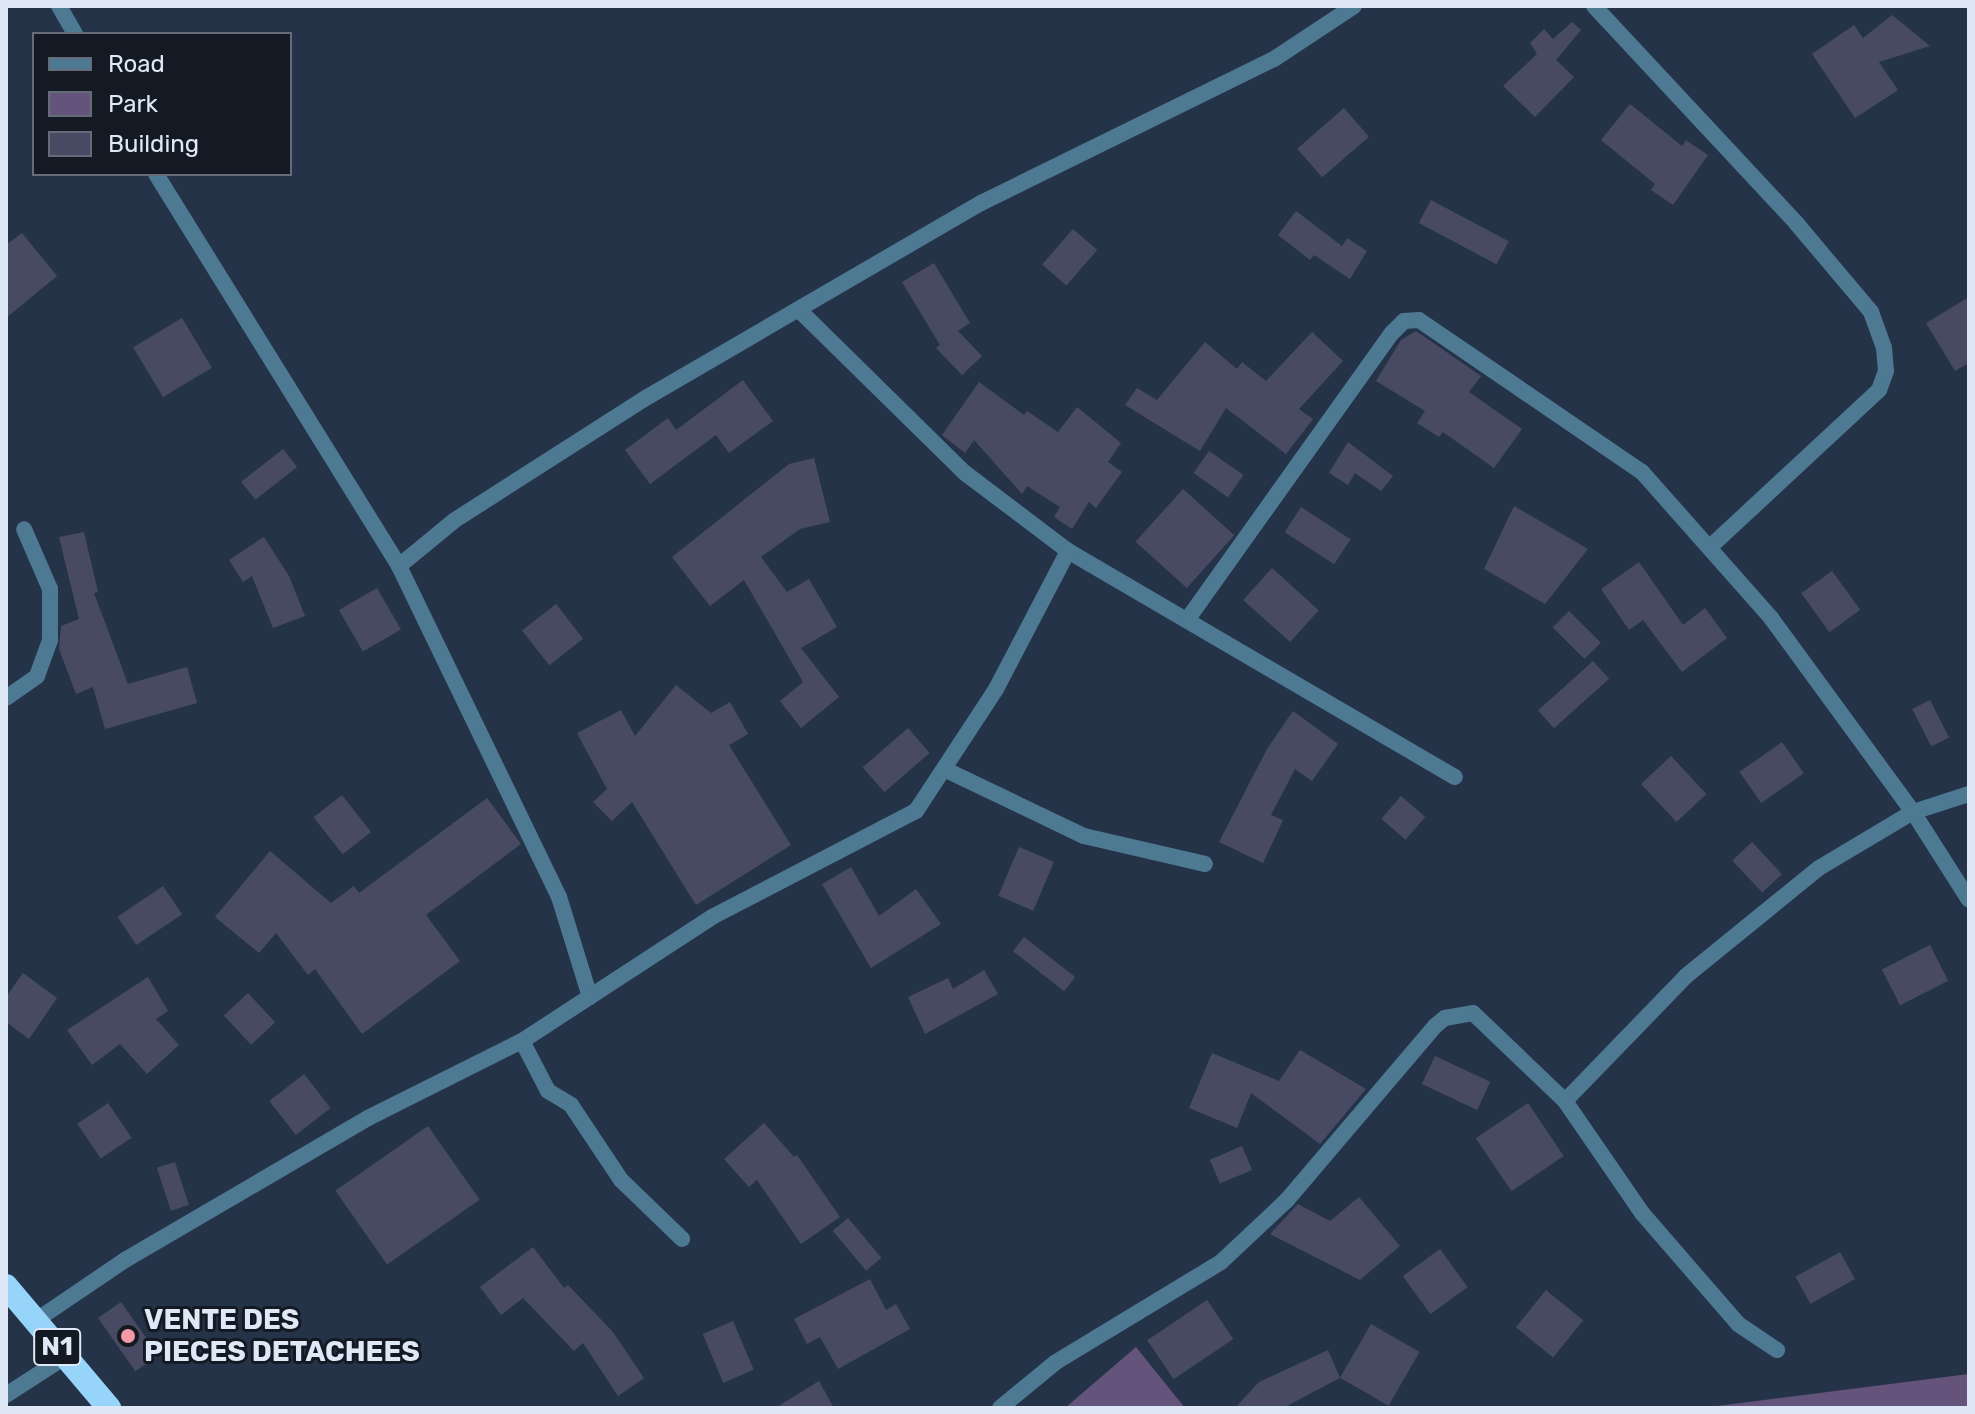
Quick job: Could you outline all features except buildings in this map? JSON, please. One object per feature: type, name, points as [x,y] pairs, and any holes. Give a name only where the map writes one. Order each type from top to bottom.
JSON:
[{"type":"highway","name":"N1","points":[[6,1286],[109,1408]]},
{"type":"street","points":[[59,6],[74,32]]},
{"type":"street","points":[[399,566],[455,520],[606,423],[981,203],[1274,59],[1354,6]]},
{"type":"street","points":[[1594,6],[1871,312],[1884,348],[1886,371],[1879,390],[1711,546]]},
{"type":"street","points":[[157,176],[399,566],[559,897],[590,997]]},
{"type":"street","points":[[800,311],[965,473],[1068,551],[1455,777]]},
{"type":"street","points":[[1187,620],[1404,321],[1419,320],[1642,472],[1711,546],[1913,812],[1969,900]]},
{"type":"street","points":[[6,698],[37,676],[50,640],[50,589],[24,529]]},
{"type":"street","points":[[35,1321],[125,1260],[368,1118],[522,1041],[712,917],[916,811],[996,689],[1068,551]]},
{"type":"street","points":[[944,769],[1084,836],[1205,864]]},
{"type":"street","points":[[1565,1101],[1686,976],[1819,868],[1913,812],[1969,794]]},
{"type":"street","points":[[1000,1408],[1056,1362],[1221,1262],[1287,1200],[1445,1018],[1473,1013],[1565,1101],[1642,1213],[1738,1324],[1777,1350]]},
{"type":"street","points":[[522,1041],[548,1091],[571,1105],[621,1180],[682,1239]]},
{"type":"street","points":[[6,1395],[65,1357]]},
{"type":"green space","points":[[1136,1347],[1185,1408],[1065,1408]]},
{"type":"green space","points":[[1969,1374],[1969,1408],[1701,1408]]},
{"type":"place","name":"VENTE DES PIECES DETACHEES","points":[[128,1336]]}]
